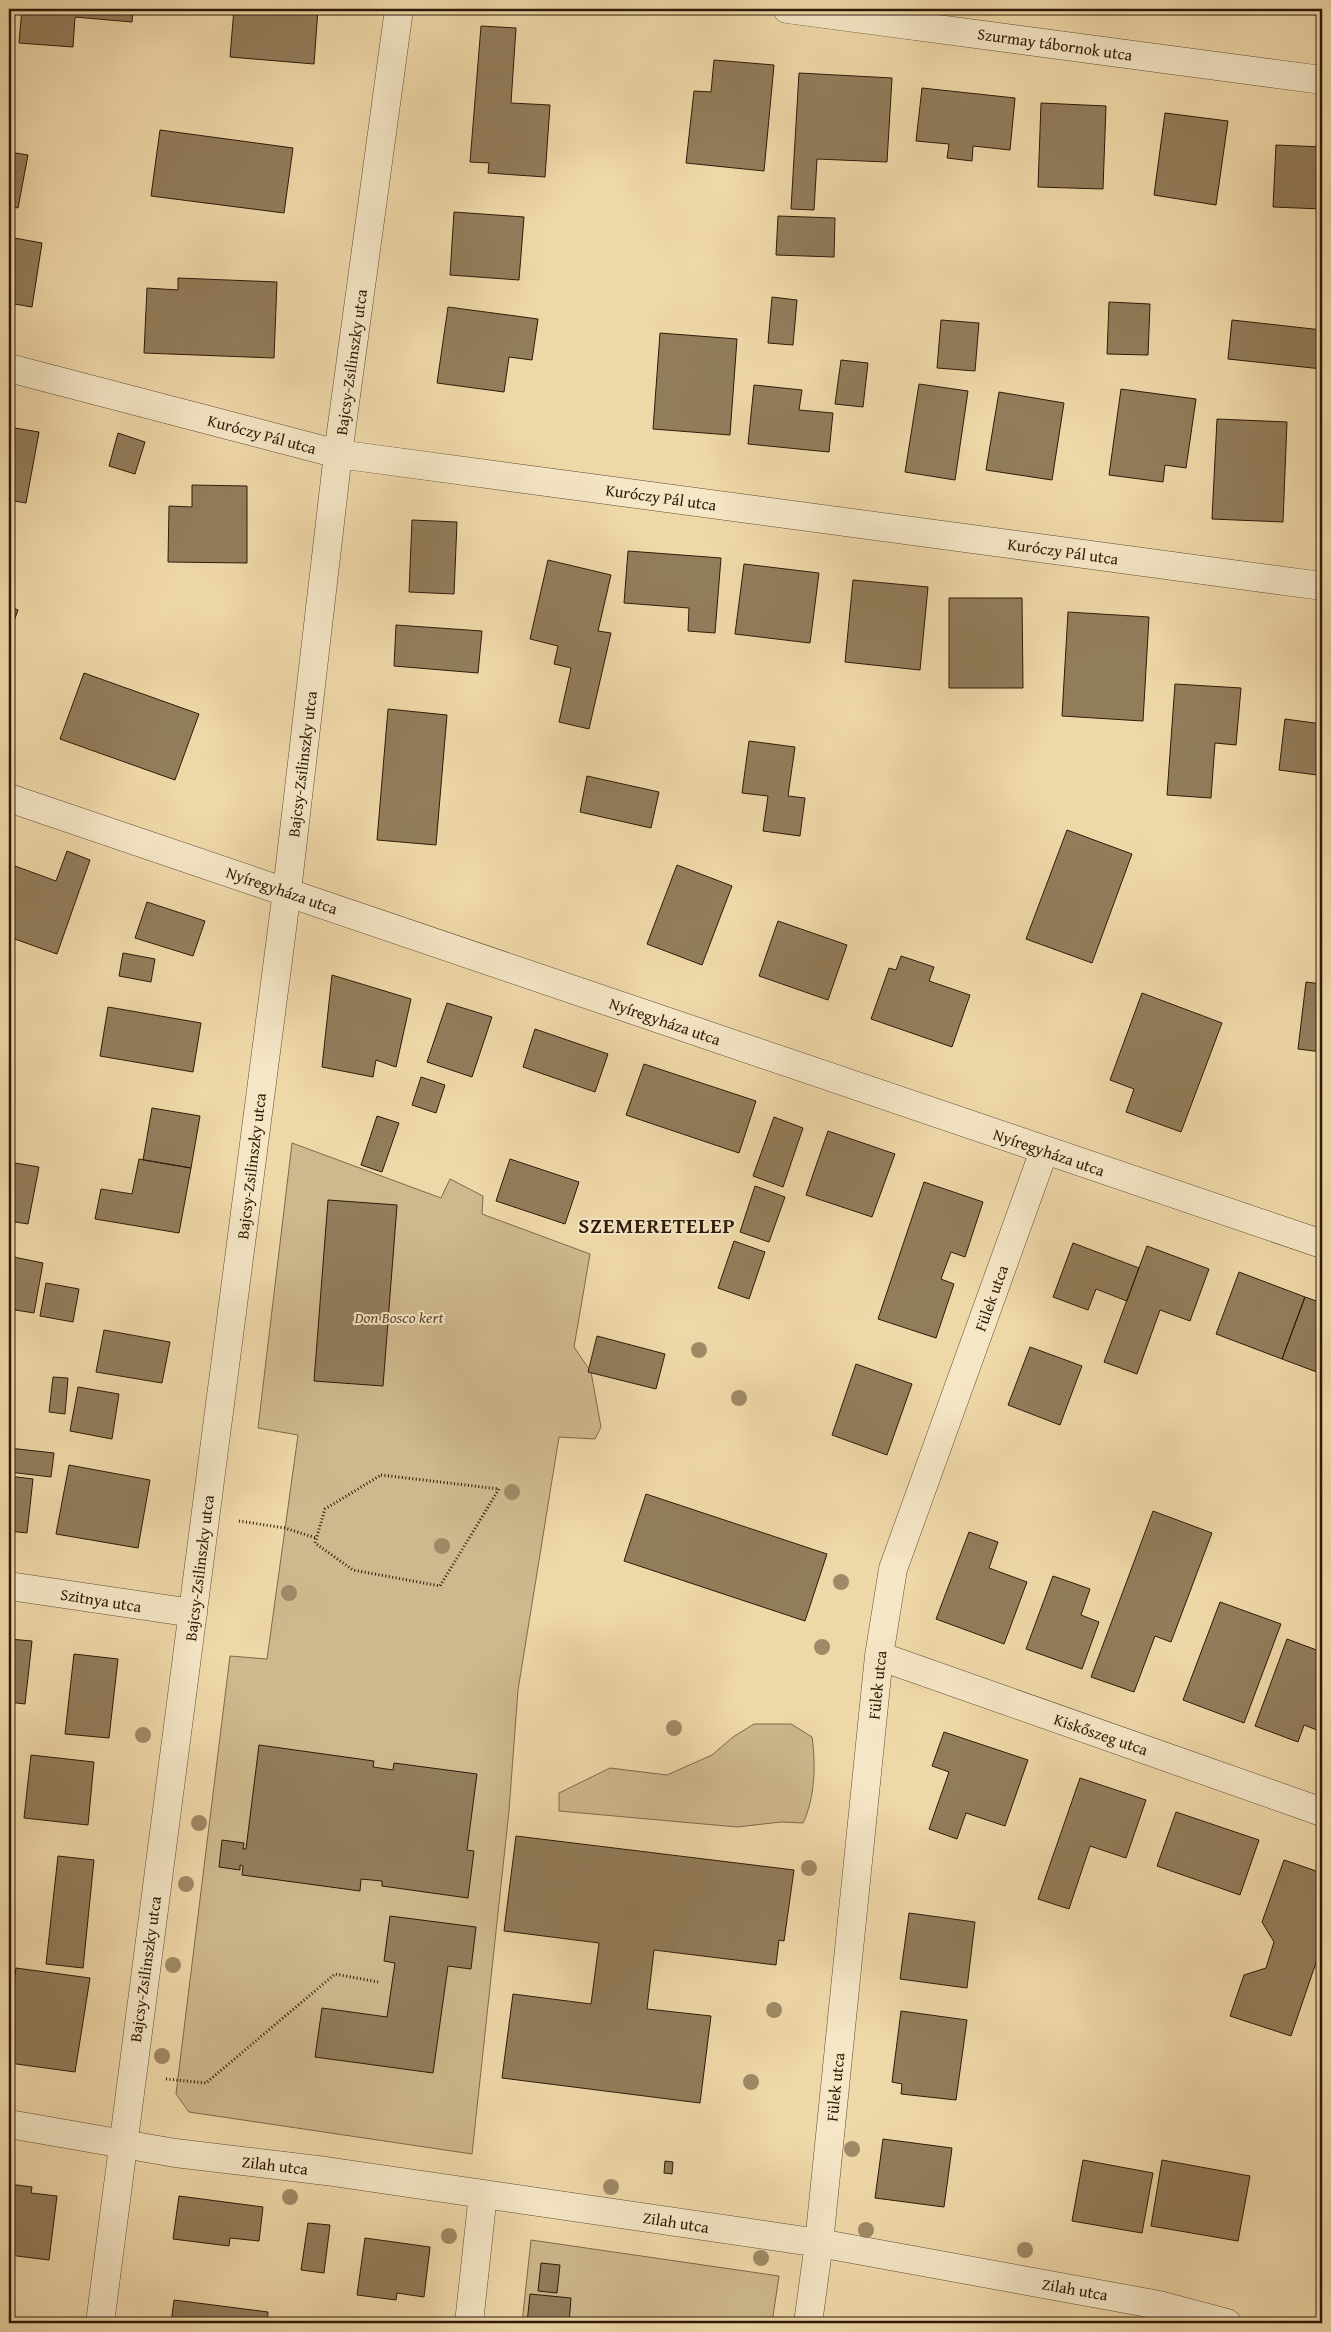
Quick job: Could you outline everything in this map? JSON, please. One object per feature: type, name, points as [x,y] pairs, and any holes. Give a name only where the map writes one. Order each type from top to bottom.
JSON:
[{"type":"street","name":"Bajcsy-Zsilinszky utca","points":[[100,2323],[122,2142],[287,891],[338,454],[399,9]]},
{"type":"street","name":"Szurmay tábornok utca","points":[[787,9],[1322,80]]},
{"type":"street","name":"Kuróczy Pál utca","points":[[9,368],[338,454],[1322,586]]},
{"type":"street","name":"Nyíregyháza utca","points":[[9,798],[1322,1244]]},
{"type":"street","name":"Fülek utca","points":[[808,2323],[819,2243],[879,1656],[893,1569],[1044,1151]]},
{"type":"street","name":"Szitnya utca","points":[[9,1586],[193,1613]]},
{"type":"street","name":"Kiskőszeg utca","points":[[879,1656],[1322,1812]]},
{"type":"street","name":"Zilah utca","points":[[9,2124],[122,2142],[175,2153],[326,2171],[819,2243],[1159,2305],[1226,2323]]},
{"type":"street","points":[[469,2323],[483,2194]]},
{"type":"path","points":[[381,1475],[499,1489],[440,1586],[353,1570],[315,1543],[316,1538],[325,1509],[381,1475]]},
{"type":"path","points":[[205,1516],[285,1528],[316,1538]]},
{"type":"path","points":[[178,2080],[206,2083],[335,1974],[378,1982]]},
{"type":"green space","name":"Don Bosco kert","points":[[292,1143],[441,1198],[450,1179],[483,1196],[482,1214],[590,1254],[574,1347],[591,1372],[601,1427],[595,1439],[559,1437],[518,1690],[509,1811],[472,2154],[189,2112],[176,2094],[230,1656],[267,1659],[298,1435],[258,1428]]},
{"type":"green space","points":[[754,1724],[791,1724],[812,1737],[814,1781],[810,1803],[803,1823],[781,1822],[737,1827],[559,1811],[559,1793],[610,1768],[667,1775],[712,1755],[733,1737]]},
{"type":"green space","points":[[531,2240],[779,2276],[772,2323],[522,2323]]},
{"type":"green space","points":[[354,2317],[355,2323],[331,2323],[332,2320]]},
{"type":"building","points":[[22,9],[133,9],[132,22],[75,17],[73,47],[19,43]]},
{"type":"building","points":[[234,9],[318,9],[314,64],[230,57]]},
{"type":"building","points":[[1280,9],[1322,9],[1322,14]]},
{"type":"building","points":[[481,26],[516,28],[511,103],[550,105],[545,177],[488,173],[489,163],[470,162]]},
{"type":"building","points":[[714,60],[774,65],[764,171],[686,163],[694,91],[711,92]]},
{"type":"building","points":[[799,73],[892,78],[887,162],[817,159],[814,210],[791,209]]},
{"type":"building","points":[[922,88],[1015,98],[1010,150],[973,146],[972,161],[947,158],[949,144],[916,141]]},
{"type":"building","points":[[1041,103],[1106,106],[1103,189],[1038,187]]},
{"type":"building","points":[[1165,113],[1228,121],[1216,205],[1154,195]]},
{"type":"building","points":[[160,130],[293,148],[284,213],[151,196]]},
{"type":"building","points":[[1276,145],[1322,147],[1322,209],[1273,207]]},
{"type":"building","points":[[9,152],[28,155],[18,208],[9,206]]},
{"type":"building","points":[[454,212],[524,217],[519,280],[450,275]]},
{"type":"building","points":[[778,216],[835,218],[834,257],[776,255]]},
{"type":"building","points":[[9,237],[42,243],[32,307],[9,303]]},
{"type":"building","points":[[178,278],[277,282],[274,358],[144,353],[147,288],[178,290]]},
{"type":"building","points":[[772,297],[797,300],[793,345],[768,343]]},
{"type":"building","points":[[1109,302],[1150,304],[1148,355],[1107,354]]},
{"type":"building","points":[[448,307],[538,319],[532,360],[509,357],[504,392],[437,383]]},
{"type":"building","points":[[941,320],[979,323],[975,371],[937,368]]},
{"type":"building","points":[[1232,320],[1322,330],[1322,369],[1228,359]]},
{"type":"building","points":[[660,333],[737,339],[730,435],[653,429]]},
{"type":"building","points":[[841,360],[868,363],[863,407],[835,404]]},
{"type":"building","points":[[919,384],[968,391],[955,480],[905,472]]},
{"type":"building","points":[[754,385],[802,390],[799,410],[833,413],[829,452],[748,444]]},
{"type":"building","points":[[1121,389],[1196,399],[1186,468],[1165,465],[1163,482],[1109,475]]},
{"type":"building","points":[[999,392],[1064,403],[1052,480],[986,470]]},
{"type":"building","points":[[1217,419],[1287,422],[1283,522],[1212,519]]},
{"type":"building","points":[[9,427],[39,432],[26,503],[9,500]]},
{"type":"building","points":[[118,433],[145,442],[135,474],[109,466]]},
{"type":"building","points":[[192,485],[247,486],[247,563],[168,562],[169,506],[192,507]]},
{"type":"building","points":[[412,520],[457,522],[454,594],[409,592]]},
{"type":"building","points":[[628,551],[721,558],[715,633],[688,631],[689,608],[624,603]]},
{"type":"building","points":[[548,560],[611,575],[598,631],[611,633],[589,729],[559,722],[571,668],[554,664],[558,646],[530,639]]},
{"type":"building","points":[[744,564],[819,573],[810,643],[735,634]]},
{"type":"building","points":[[853,580],[928,587],[920,670],[845,662]]},
{"type":"building","points":[[949,598],[1022,598],[1023,688],[949,688]]},
{"type":"building","points":[[9,606],[18,610],[9,635]]},
{"type":"building","points":[[1068,612],[1149,617],[1143,721],[1062,716]]},
{"type":"building","points":[[396,625],[482,631],[478,673],[394,666]]},
{"type":"building","points":[[84,673],[199,714],[175,780],[60,739]]},
{"type":"building","points":[[1175,684],[1241,688],[1236,745],[1215,743],[1211,798],[1167,795]]},
{"type":"building","points":[[388,709],[447,715],[436,845],[377,840]]},
{"type":"building","points":[[1285,719],[1322,724],[1317,775],[1279,770]]},
{"type":"building","points":[[749,741],[795,747],[788,796],[805,798],[800,836],[763,831],[768,796],[742,793]]},
{"type":"building","points":[[587,776],[659,792],[651,828],[580,812]]},
{"type":"building","points":[[1067,830],[1132,854],[1092,963],[1026,939]]},
{"type":"building","points":[[67,851],[90,860],[57,954],[9,937],[9,878],[15,866],[56,881]]},
{"type":"building","points":[[677,865],[732,886],[702,965],[647,944]]},
{"type":"building","points":[[147,902],[205,921],[193,956],[135,938]]},
{"type":"building","points":[[778,921],[847,945],[828,1000],[759,976]]},
{"type":"building","points":[[123,953],[155,959],[151,982],[119,976]]},
{"type":"building","points":[[901,956],[934,967],[929,981],[970,995],[952,1047],[871,1019],[889,968],[896,970]]},
{"type":"building","points":[[332,975],[411,999],[396,1067],[376,1060],[373,1077],[322,1067]]},
{"type":"building","points":[[1306,982],[1322,984],[1322,1052],[1298,1049]]},
{"type":"building","points":[[1142,993],[1222,1023],[1181,1132],[1126,1112],[1134,1089],[1110,1080]]},
{"type":"building","points":[[447,1003],[492,1017],[472,1077],[427,1062]]},
{"type":"building","points":[[108,1007],[201,1023],[193,1072],[100,1056]]},
{"type":"building","points":[[535,1029],[608,1054],[595,1092],[523,1067]]},
{"type":"building","points":[[644,1064],[756,1101],[739,1153],[626,1115]]},
{"type":"building","points":[[421,1077],[445,1085],[436,1113],[412,1105]]},
{"type":"building","points":[[152,1108],[200,1116],[191,1168],[143,1160]]},
{"type":"building","points":[[377,1116],[399,1123],[382,1172],[361,1165]]},
{"type":"building","points":[[774,1117],[803,1128],[783,1187],[753,1176]]},
{"type":"building","points":[[828,1131],[895,1154],[872,1217],[806,1195]]},
{"type":"building","points":[[139,1159],[191,1168],[179,1233],[95,1219],[101,1189],[132,1194]]},
{"type":"building","points":[[510,1159],[579,1182],[565,1224],[496,1201]]},
{"type":"building","points":[[9,1162],[39,1167],[28,1224],[9,1221]]},
{"type":"building","points":[[924,1182],[983,1202],[965,1257],[951,1252],[941,1279],[954,1284],[936,1338],[878,1319]]},
{"type":"building","points":[[755,1186],[785,1197],[769,1242],[740,1232]]},
{"type":"building","points":[[328,1200],[397,1205],[383,1386],[314,1381]]},
{"type":"building","points":[[734,1241],[765,1252],[749,1299],[718,1288]]},
{"type":"building","points":[[1073,1243],[1139,1268],[1127,1301],[1096,1289],[1088,1310],[1053,1297]]},
{"type":"building","points":[[1147,1246],[1209,1269],[1190,1321],[1160,1310],[1137,1374],[1104,1362]]},
{"type":"building","points":[[9,1256],[43,1263],[34,1313],[9,1309]]},
{"type":"building","points":[[1239,1272],[1305,1297],[1282,1359],[1216,1334]]},
{"type":"building","points":[[46,1283],[79,1289],[73,1322],[40,1316]]},
{"type":"building","points":[[1305,1297],[1322,1303],[1322,1374],[1282,1359]]},
{"type":"building","points":[[104,1330],[170,1342],[162,1383],[96,1372]]},
{"type":"building","points":[[597,1336],[665,1354],[656,1389],[588,1372]]},
{"type":"building","points":[[1030,1347],[1082,1366],[1060,1425],[1008,1405]]},
{"type":"building","points":[[856,1364],[912,1384],[887,1455],[832,1435]]},
{"type":"building","points":[[53,1377],[68,1378],[65,1414],[49,1412]]},
{"type":"building","points":[[78,1387],[119,1394],[112,1439],[70,1431]]},
{"type":"building","points":[[9,1448],[54,1453],[51,1477],[9,1472]]},
{"type":"building","points":[[69,1465],[150,1480],[138,1548],[56,1534]]},
{"type":"building","points":[[9,1476],[33,1479],[27,1533],[9,1531]]},
{"type":"building","points":[[646,1494],[827,1554],[805,1621],[624,1561]]},
{"type":"building","points":[[1153,1511],[1212,1533],[1171,1642],[1155,1636],[1134,1692],[1091,1677]]},
{"type":"building","points":[[969,1532],[998,1542],[989,1568],[1027,1582],[1004,1644],[936,1619]]},
{"type":"building","points":[[1053,1576],[1090,1589],[1081,1615],[1099,1622],[1082,1669],[1026,1649]]},
{"type":"building","points":[[1220,1602],[1281,1624],[1244,1723],[1183,1700]]},
{"type":"building","points":[[9,1639],[32,1641],[25,1704],[9,1702]]},
{"type":"building","points":[[1287,1639],[1322,1652],[1322,1715],[1317,1730],[1304,1725],[1298,1742],[1255,1726]]},
{"type":"building","points":[[74,1654],[118,1659],[109,1738],[65,1734]]},
{"type":"building","points":[[944,1732],[1028,1760],[1005,1826],[966,1813],[957,1839],[929,1829],[949,1772],[932,1766]]},
{"type":"building","points":[[259,1745],[374,1761],[373,1767],[393,1770],[394,1763],[477,1774],[467,1850],[474,1851],[468,1898],[382,1886],[382,1881],[361,1879],[360,1891],[242,1875],[243,1866],[240,1865],[240,1870],[219,1867],[222,1840],[244,1843],[243,1849],[246,1849]]},
{"type":"building","points":[[31,1755],[94,1762],[88,1825],[24,1818]]},
{"type":"building","points":[[1080,1778],[1146,1800],[1126,1858],[1090,1846],[1069,1909],[1038,1899]]},
{"type":"building","points":[[1176,1812],[1259,1840],[1240,1895],[1157,1866]]},
{"type":"building","points":[[516,1836],[794,1870],[784,1941],[779,1940],[776,1965],[654,1950],[647,2009],[711,2016],[700,2103],[502,2078],[513,1994],[591,2004],[599,1943],[504,1931]]},
{"type":"building","points":[[58,1856],[94,1860],[83,1968],[46,1964]]},
{"type":"building","points":[[1284,1860],[1322,1873],[1322,1945],[1291,2036],[1230,2016],[1244,1975],[1266,1968],[1274,1942],[1262,1922]]},
{"type":"building","points":[[909,1913],[975,1922],[967,1988],[900,1979]]},
{"type":"building","points":[[390,1916],[476,1927],[471,1969],[448,1966],[433,2073],[315,2057],[322,2008],[387,2017],[395,1963],[384,1961]]},
{"type":"building","points":[[16,1968],[90,1978],[75,2072],[9,2063],[9,2020]]},
{"type":"building","points":[[901,2011],[967,2020],[956,2100],[901,2094],[902,2084],[892,2082]]},
{"type":"building","points":[[883,2139],[952,2148],[944,2207],[875,2198]]},
{"type":"building","points":[[1083,2160],[1153,2173],[1142,2233],[1072,2221]]},
{"type":"building","points":[[1162,2160],[1250,2176],[1238,2241],[1151,2226]]},
{"type":"building","points":[[665,2161],[673,2162],[672,2174],[664,2173]]},
{"type":"building","points":[[9,2184],[32,2187],[31,2193],[57,2196],[49,2260],[9,2255]]},
{"type":"building","points":[[179,2196],[263,2207],[259,2241],[230,2238],[229,2246],[173,2239]]},
{"type":"building","points":[[308,2223],[330,2225],[324,2273],[301,2270]]},
{"type":"building","points":[[365,2238],[430,2247],[424,2297],[397,2293],[396,2300],[357,2295]]},
{"type":"building","points":[[541,2263],[560,2265],[557,2293],[538,2291]]},
{"type":"building","points":[[530,2294],[571,2298],[569,2323],[527,2323]]},
{"type":"building","points":[[174,2300],[268,2312],[267,2323],[171,2323]]},
{"type":"district","name":"SZEMERETELEP","points":[[657,1225]]}]
